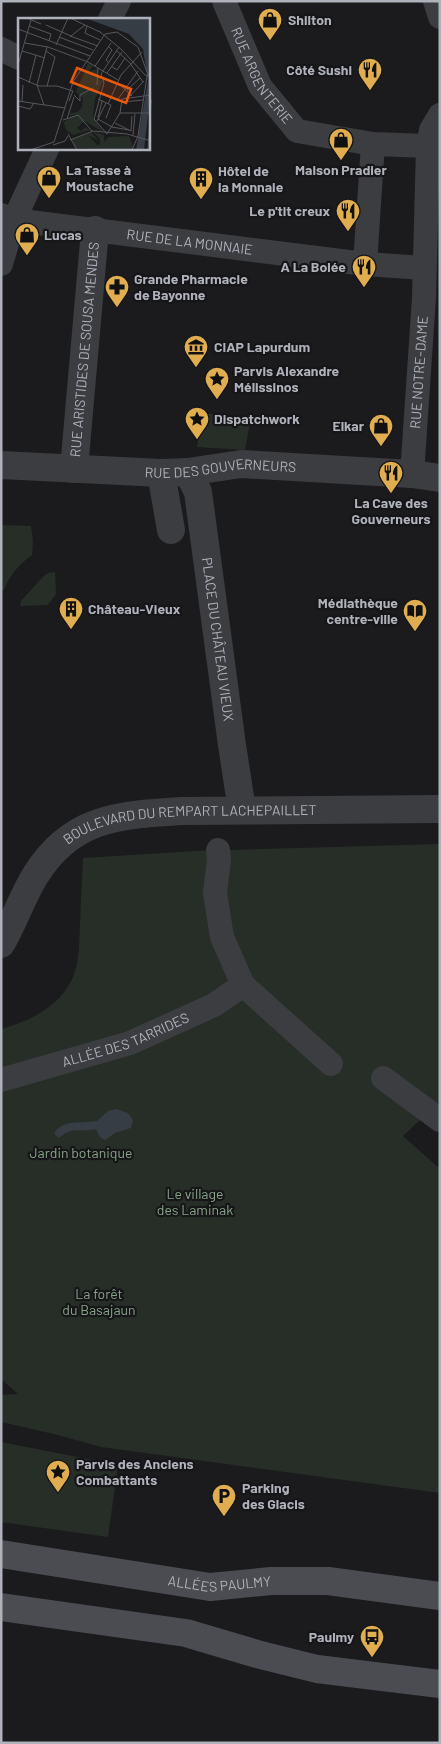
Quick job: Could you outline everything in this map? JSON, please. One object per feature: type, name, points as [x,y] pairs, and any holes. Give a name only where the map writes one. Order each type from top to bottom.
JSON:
[{"type":"main road","name":"ALLÉES PAULMY","points":[[1,1554],[210,1587],[271,1581],[328,1581],[440,1596]]},
{"type":"main road","points":[[1,1607],[186,1633],[317,1669],[440,1684]]},
{"type":"street","points":[[110,18],[119,1]]},
{"type":"street","name":"RUE ARGENTERIE","points":[[224,1],[260,86],[297,131],[373,144],[428,146]]},
{"type":"street","points":[[435,1],[440,17]]},
{"type":"street","points":[[1,49],[18,58]]},
{"type":"street","name":"RUE NOTRE-DAME","points":[[412,474],[424,298],[428,146],[431,130],[440,115]]},
{"type":"street","points":[[365,264],[373,144]]},
{"type":"street","points":[[1,264],[8,218],[46,150]]},
{"type":"street","name":"RUE DE LA MONNAIE","points":[[8,218],[365,264],[424,268]]},
{"type":"street","name":"RUE ARISTIDES DE SOUSA MENDES","points":[[74,469],[95,230]]},
{"type":"street","name":"RUE DES GOUVERNEURS","points":[[1,465],[188,472],[241,464],[412,474],[440,478]]},
{"type":"street","points":[[162,472],[171,530]]},
{"type":"street","name":"PLACE DU CHÂTEAU VIEUX","points":[[188,472],[198,492],[230,735],[242,810]]},
{"type":"street","name":"BOULEVARD DU REMPART LACHEPAILLET","points":[[1,944],[35,876],[58,847],[73,834],[113,818],[181,811],[440,809]]},
{"type":"street","points":[[218,850],[220,860],[215,893],[222,936],[243,985],[331,1064]]},
{"type":"street","name":"ALLÉE DES TARRIDES","points":[[1,1080],[130,1043],[214,1005],[243,985]]},
{"type":"street","points":[[384,1078],[440,1120]]},
{"type":"green space","points":[[202,413],[251,418],[245,450],[197,447]]},
{"type":"green space","points":[[1,525],[31,526],[33,541],[32,555],[15,570],[4,590],[1,590]]},
{"type":"green space","points":[[55,572],[56,594],[48,605],[20,606],[21,601],[44,576]]},
{"type":"green space","points":[[440,844],[440,1101],[403,1136],[440,1169],[440,1493],[101,1447],[1,1422],[1,1395],[18,1394],[1,1379],[1,1029],[23,1022],[53,1004],[68,987],[73,977],[79,950],[83,858],[196,851]]},
{"type":"green space","name":"Parvis des Anciens Combattants","points":[[1,1442],[118,1465],[108,1537],[1,1522]]},
{"type":"shaded area","points":[[116,1109],[128,1113],[133,1120],[131,1128],[115,1133],[105,1140],[97,1133],[96,1122],[108,1111]]},
{"type":"waterway","points":[[59,1133],[67,1128],[96,1125]]},
{"type":"place","name":"Shilton","points":[[270,41]]},
{"type":"place","name":"Côté Sushi","points":[[370,91]]},
{"type":"place","name":"Maison Pradier","points":[[341,161]]},
{"type":"place","name":"La Tasse à Moustache","points":[[49,199]]},
{"type":"place","name":"Hôtel de la Monnaie","points":[[201,200]]},
{"type":"place","name":"Le p'tit creux","points":[[348,232]]},
{"type":"place","name":"Lucas","points":[[27,256]]},
{"type":"place","name":"A La Bolée","points":[[364,288]]},
{"type":"place","name":"Grande Pharmacie de Bayonne","points":[[117,308]]},
{"type":"place","name":"CIAP Lapurdum","points":[[196,368]]},
{"type":"place","name":"Parvis Alexandre Mélissinos","points":[[217,400]]},
{"type":"place","name":"Dispatchwork","points":[[197,440]]},
{"type":"place","name":"Elkar","points":[[381,447]]},
{"type":"place","name":"La Cave des Gouverneurs","points":[[391,494]]},
{"type":"place","name":"Château-Vieux","points":[[71,630]]},
{"type":"place","name":"Médiathèque centre-ville","points":[[415,632]]},
{"type":"place","name":"Parvis des Anciens Combattants","points":[[58,1493]]},
{"type":"place","name":"Parking des Glacis","points":[[224,1517]]},
{"type":"place","name":"Paulmy","points":[[372,1658]]},
{"type":"park label","name":"Jardin botanique","points":[[81,1153]]},
{"type":"park label","name":"Le village des Laminak","points":[[195,1202]]},
{"type":"park label","name":"La forêt du Basajaun","points":[[99,1302]]}]
